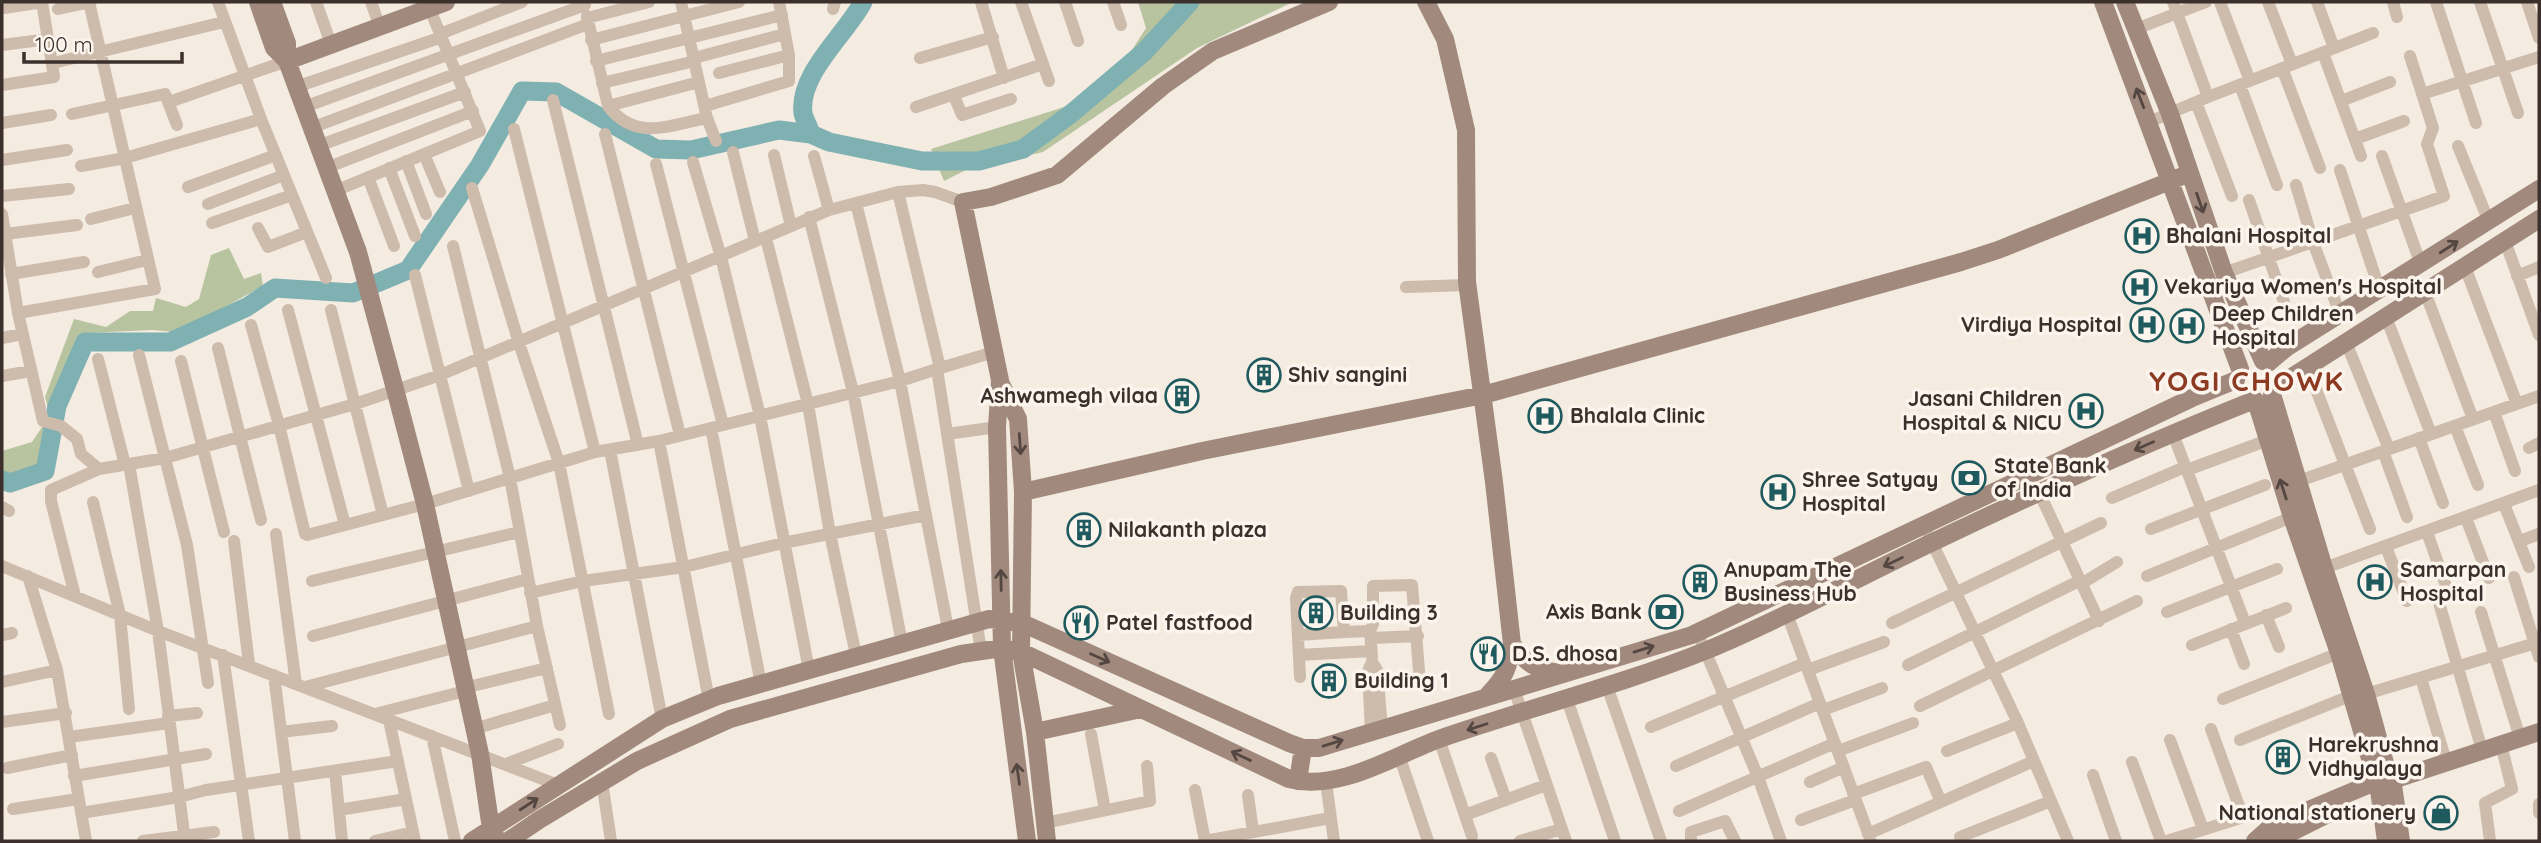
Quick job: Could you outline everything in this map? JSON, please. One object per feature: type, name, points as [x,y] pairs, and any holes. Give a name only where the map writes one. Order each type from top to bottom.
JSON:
[{"type":"street","points":[[2,85],[54,77],[43,2],[4,8]]},
{"type":"street","points":[[18,313],[154,290],[90,2],[58,9]]},
{"type":"street","points":[[218,2],[261,119],[326,278]]},
{"type":"street","points":[[258,2],[274,48],[286,61],[358,252],[425,504],[495,835]]},
{"type":"street","points":[[272,2],[288,43],[286,61]]},
{"type":"street","points":[[316,2],[331,44]]},
{"type":"street","points":[[370,2],[380,27]]},
{"type":"street","points":[[296,87],[441,35],[522,2]]},
{"type":"street","points":[[304,107],[449,55],[586,12],[649,2]]},
{"type":"street","points":[[681,2],[706,112],[716,141]]},
{"type":"street","points":[[591,40],[739,2]]},
{"type":"street","points":[[981,2],[1004,78]]},
{"type":"street","points":[[1021,2],[1049,81]]},
{"type":"street","points":[[1065,2],[1077,41]]},
{"type":"street","points":[[1113,2],[1121,25]]},
{"type":"street","points":[[75,596],[51,501],[51,490],[99,469],[165,458],[355,404],[440,375],[481,360],[830,209],[898,192],[923,190],[935,191],[963,202],[991,197],[1057,175],[1163,86],[1213,51],[1329,2]]},
{"type":"street","points":[[1426,2],[1445,39],[1466,130],[1468,285],[1512,643],[1509,666],[1501,681],[1487,696]]},
{"type":"street","points":[[2103,2],[2149,122],[2238,374],[2240,393],[2264,396]]},
{"type":"street","points":[[2125,2],[2170,114],[2224,273],[2266,362],[2276,374],[2264,396],[2267,440],[2292,517],[2318,571],[2401,841]]},
{"type":"street","points":[[2136,29],[2175,8],[2206,2]]},
{"type":"street","points":[[2220,2],[2277,185]]},
{"type":"street","points":[[2269,2],[2320,168]]},
{"type":"street","points":[[2317,2],[2341,101],[2361,156]]},
{"type":"street","points":[[2392,2],[2397,18]]},
{"type":"street","points":[[2436,2],[2476,123]]},
{"type":"street","points":[[2480,2],[2518,113]]},
{"type":"street","points":[[2527,2],[2539,38]]},
{"type":"street","points":[[169,102],[380,27],[434,4],[441,35],[480,131],[335,191]]},
{"type":"street","points":[[586,12],[591,40],[596,61],[608,106],[617,118],[643,129],[706,112],[788,82],[790,76],[781,8],[596,61]]},
{"type":"street","points":[[2175,8],[2232,195]]},
{"type":"street","points":[[312,128],[457,74],[586,12]]},
{"type":"street","points":[[53,63],[224,22]]},
{"type":"street","points":[[2149,122],[2373,33]]},
{"type":"street","points":[[602,83],[785,34]]},
{"type":"street","points":[[920,58],[993,37]]},
{"type":"street","points":[[2,45],[49,39]]},
{"type":"street","points":[[719,73],[789,55]]},
{"type":"street","points":[[2224,273],[2444,195],[2427,144],[2433,129],[2410,57]]},
{"type":"street","points":[[2422,94],[2539,57]]},
{"type":"street","points":[[916,107],[1043,64]]},
{"type":"street","points":[[608,106],[699,82]]},
{"type":"street","points":[[2341,101],[2390,82]]},
{"type":"street","points":[[318,146],[465,92]]},
{"type":"street","points":[[72,114],[165,94],[177,125]]},
{"type":"street","points":[[954,96],[962,115],[1011,99]]},
{"type":"street","points":[[553,100],[638,444]]},
{"type":"street","points":[[327,168],[473,111]]},
{"type":"street","points":[[2,123],[51,115]]},
{"type":"street","points":[[81,166],[125,158],[261,119]]},
{"type":"street","points":[[2355,139],[2403,121]]},
{"type":"street","points":[[514,129],[595,452]]},
{"type":"street","points":[[605,134],[680,435]]},
{"type":"street","points":[[2458,146],[2488,222]]},
{"type":"street","points":[[2,160],[67,150]]},
{"type":"street","points":[[733,152],[807,404],[830,534],[856,655]]},
{"type":"street","points":[[424,154],[440,192]]},
{"type":"street","points":[[188,187],[276,155]]},
{"type":"street","points":[[774,155],[792,226]]},
{"type":"street","points":[[814,156],[830,209]]},
{"type":"street","points":[[2382,156],[2421,265]]},
{"type":"street","points":[[406,162],[426,214]]},
{"type":"street","points":[[693,162],[721,257],[760,416],[809,670]]},
{"type":"street","points":[[656,164],[684,272],[717,426],[736,555],[761,684]]},
{"type":"street","points":[[389,169],[415,236]]},
{"type":"street","points":[[2340,170],[2380,291]]},
{"type":"street","points":[[1023,492],[1202,451],[1483,395],[1961,262],[2190,173]]},
{"type":"street","points":[[208,204],[284,175]]},
{"type":"street","points":[[368,177],[394,246]]},
{"type":"street","points":[[2295,185],[2340,314]]},
{"type":"street","points":[[472,187],[559,463],[609,714]]},
{"type":"street","points":[[2,196],[69,189]]},
{"type":"street","points":[[472,841],[495,835],[558,785],[662,719],[709,700],[977,621],[1002,620],[1022,623],[1289,744],[1304,748],[1319,748],[1697,632],[2238,374],[2248,362],[2266,362],[2539,189]]},
{"type":"street","points":[[898,192],[939,368],[981,650]]},
{"type":"street","points":[[212,223],[292,195]]},
{"type":"street","points":[[2249,200],[2284,302]]},
{"type":"street","points":[[963,202],[1000,380],[1018,419],[1023,492],[1021,652],[1035,732],[1047,841]]},
{"type":"street","points":[[856,203],[900,381],[948,629]]},
{"type":"street","points":[[91,219],[135,208]]},
{"type":"street","points":[[2,214],[11,274],[8,296],[18,313],[43,421],[61,426],[77,439],[81,454],[99,469]]},
{"type":"street","points":[[809,217],[853,392],[902,643]]},
{"type":"street","points":[[508,841],[638,761],[730,719],[961,653],[1002,648],[1021,652],[1298,781],[1326,782],[1439,739],[1607,686],[1704,651],[1787,614],[2039,492],[2264,396],[2539,219]]},
{"type":"street","points":[[5,234],[77,225]]},
{"type":"street","points":[[258,228],[268,247],[307,232]]},
{"type":"street","points":[[2505,241],[2517,276],[2536,316],[2539,335]]},
{"type":"street","points":[[453,246],[510,478],[530,593],[560,725]]},
{"type":"street","points":[[98,272],[147,260]]},
{"type":"street","points":[[11,274],[83,262]]},
{"type":"street","points":[[2465,267],[2517,404]]},
{"type":"street","points":[[2517,276],[2539,267]]},
{"type":"street","points":[[415,275],[469,491]]},
{"type":"street","points":[[1406,288],[1468,285]]},
{"type":"street","points":[[2425,292],[2473,419]]},
{"type":"street","points":[[288,310],[345,524]]},
{"type":"street","points":[[331,310],[383,515]]},
{"type":"street","points":[[2386,317],[2425,436],[2443,503]]},
{"type":"street","points":[[251,325],[305,534],[309,535],[425,504],[595,452],[659,441],[900,381],[994,352]]},
{"type":"street","points":[[2,338],[22,334]]},
{"type":"street","points":[[2346,342],[2386,450],[2407,517]]},
{"type":"street","points":[[218,348],[261,520]]},
{"type":"street","points":[[139,355],[190,559],[208,682]]},
{"type":"street","points":[[98,359],[127,465],[158,631],[185,838]]},
{"type":"street","points":[[180,361],[229,537],[249,664]]},
{"type":"street","points":[[2307,366],[2370,529]]},
{"type":"street","points":[[2,376],[31,371]]},
{"type":"street","points":[[1000,380],[997,427],[1002,648],[1027,841]]},
{"type":"street","points":[[2264,396],[2300,481],[2318,571],[2339,653],[2358,695]]},
{"type":"street","points":[[2300,481],[2539,396]]},
{"type":"street","points":[[2494,412],[2515,471]]},
{"type":"street","points":[[2455,426],[2478,485]]},
{"type":"street","points":[[947,434],[997,427]]},
{"type":"street","points":[[2173,434],[2245,623]]},
{"type":"street","points":[[2112,498],[2267,440]]},
{"type":"street","points":[[659,441],[709,700]]},
{"type":"street","points":[[610,450],[662,719]]},
{"type":"street","points":[[2151,529],[2265,485]]},
{"type":"street","points":[[2318,571],[2539,491]]},
{"type":"street","points":[[2039,492],[2099,621]]},
{"type":"street","points":[[93,502],[120,615],[129,709]]},
{"type":"street","points":[[2504,504],[2529,567]]},
{"type":"street","points":[[530,593],[583,581],[684,567],[783,543],[926,515]]},
{"type":"street","points":[[2147,576],[2292,517]]},
{"type":"street","points":[[2466,518],[2489,578]]},
{"type":"street","points":[[1892,623],[2101,523]]},
{"type":"street","points":[[1924,525],[2018,723],[2066,841]]},
{"type":"street","points":[[312,581],[519,532]]},
{"type":"street","points":[[2427,532],[2457,667],[2482,750]]},
{"type":"street","points":[[276,534],[300,685]]},
{"type":"street","points":[[2520,541],[2539,534]]},
{"type":"street","points":[[2386,547],[2407,601]]},
{"type":"street","points":[[1908,665],[2117,562]]},
{"type":"street","points":[[2,566],[158,631],[558,785]]},
{"type":"street","points":[[2167,612],[2277,569]]},
{"type":"street","points":[[29,576],[57,670],[66,713],[82,841]]},
{"type":"street","points":[[2514,577],[2537,642],[2539,657]]},
{"type":"street","points":[[313,636],[528,579]]},
{"type":"street","points":[[1377,730],[1368,671],[1373,624],[1373,586],[1410,584],[1414,589],[1420,683]]},
{"type":"street","points":[[1300,677],[1296,598],[1298,592],[1341,591],[1345,632]]},
{"type":"street","points":[[1920,706],[2137,601]]},
{"type":"street","points":[[2192,645],[2286,608]]},
{"type":"street","points":[[2481,612],[2520,738]]},
{"type":"street","points":[[1787,614],[1868,839],[1941,802],[2034,761]]},
{"type":"street","points":[[2266,615],[2279,646]]},
{"type":"street","points":[[300,685],[537,626]]},
{"type":"street","points":[[2231,629],[2244,664]]},
{"type":"street","points":[[1298,635],[1345,632],[1371,645]]},
{"type":"street","points":[[1697,632],[1758,777],[1781,841]]},
{"type":"street","points":[[1299,655],[1418,636]]},
{"type":"street","points":[[1651,727],[1724,696],[1806,666],[1884,642]]},
{"type":"street","points":[[2239,740],[2358,695],[2537,642]]},
{"type":"street","points":[[1512,643],[1524,660],[1538,669],[1564,673]]},
{"type":"street","points":[[2223,699],[2339,653]]},
{"type":"street","points":[[223,655],[249,841]]},
{"type":"street","points":[[375,714],[547,668]]},
{"type":"street","points":[[2,682],[57,670]]},
{"type":"street","points":[[274,675],[295,841]]},
{"type":"street","points":[[2421,678],[2446,761]]},
{"type":"street","points":[[1607,686],[1661,841]]},
{"type":"street","points":[[1676,766],[1741,736],[1822,706],[1882,688]]},
{"type":"street","points":[[1514,689],[1564,835],[1520,841]]},
{"type":"street","points":[[1567,699],[1615,841]]},
{"type":"street","points":[[474,729],[555,705]]},
{"type":"street","points":[[1035,732],[1141,709]]},
{"type":"street","points":[[2,722],[66,713]]},
{"type":"street","points":[[69,737],[197,713]]},
{"type":"street","points":[[375,841],[414,837],[389,720]]},
{"type":"street","points":[[1679,811],[1837,747],[1913,723]]},
{"type":"street","points":[[1947,751],[2018,723]]},
{"type":"street","points":[[281,732],[332,726]]},
{"type":"street","points":[[2211,729],[2244,817]]},
{"type":"street","points":[[2132,762],[2164,841],[2262,811],[2266,813],[2275,833],[2282,837],[2383,783],[2539,732]]},
{"type":"street","points":[[1091,734],[1105,810]]},
{"type":"street","points":[[432,736],[456,841]]},
{"type":"street","points":[[1439,739],[1472,836]]},
{"type":"street","points":[[2170,740],[2203,830]]},
{"type":"street","points":[[506,764],[558,744]]},
{"type":"street","points":[[2490,841],[2485,804],[2512,789],[2501,744]]},
{"type":"street","points":[[1298,781],[1304,748]]},
{"type":"street","points":[[74,776],[206,754]]},
{"type":"street","points":[[7,768],[72,755]]},
{"type":"street","points":[[1399,755],[1428,841]]},
{"type":"street","points":[[1491,758],[1506,800]]},
{"type":"street","points":[[80,813],[242,784],[398,761]]},
{"type":"street","points":[[1045,823],[1150,801],[1147,766]]},
{"type":"street","points":[[1801,820],[1926,766],[1941,802]]},
{"type":"street","points":[[1810,782],[1844,767]]},
{"type":"street","points":[[335,771],[342,841]]},
{"type":"street","points":[[2092,775],[2116,841]]},
{"type":"street","points":[[602,782],[611,841]]},
{"type":"street","points":[[1326,782],[1334,841]]},
{"type":"street","points":[[2383,783],[2386,841]]},
{"type":"street","points":[[1465,815],[1546,785]]},
{"type":"street","points":[[1195,790],[1205,841],[1330,818]]},
{"type":"street","points":[[1248,794],[1253,832]]},
{"type":"street","points":[[13,809],[78,799]]},
{"type":"street","points":[[339,810],[406,799]]},
{"type":"street","points":[[1960,837],[2051,801]]},
{"type":"street","points":[[2539,804],[2539,813]]},
{"type":"street","points":[[1691,841],[1691,832],[1725,821],[1735,841]]},
{"type":"street","points":[[143,841],[185,838],[214,832]]},
{"type":"street","points":[[2255,841],[2275,833]]},
{"type":"green space","points":[[1138,2],[1293,2],[1197,48],[1043,152],[966,170],[944,181],[931,149],[1080,102],[1130,53],[1146,28]]},
{"type":"green space","points":[[229,248],[244,279],[261,273],[263,286],[175,332],[152,330],[86,333],[68,366],[51,440],[36,469],[8,476],[2,474],[2,451],[32,442],[50,415],[45,397],[74,319],[106,327],[130,311],[153,311],[156,298],[186,307],[199,299],[211,255]]},
{"type":"waterway","points":[[863,2],[815,69],[803,98],[804,118],[811,134],[829,142],[922,161],[979,161],[1023,149],[1072,113],[1144,52],[1190,2]]},
{"type":"waterway","points":[[2,480],[10,483],[45,471],[57,406],[85,342],[170,342],[247,307],[275,288],[353,293],[408,270],[480,165],[522,91],[556,92],[656,149],[691,150],[779,130],[811,134]]},
{"type":"place","name":"Bhalani Hospital","points":[[2142,236]]},
{"type":"place","name":"Vekariya Women's Hospital","points":[[2140,287]]},
{"type":"place","name":"Virdiya Hospital","points":[[2147,325]]},
{"type":"place","name":"Deep Children Hospital","points":[[2187,326]]},
{"type":"place","name":"Shiv sangini","points":[[1264,375]]},
{"type":"place","name":"Ashwamegh vilaa","points":[[1182,396]]},
{"type":"place","name":"Jasani Children Hospital & NICU","points":[[2086,411]]},
{"type":"place","name":"Bhalala Clinic","points":[[1545,416]]},
{"type":"place","name":"State Bank of India","points":[[1969,478]]},
{"type":"place","name":"Shree Satyay Hospital","points":[[1778,492]]},
{"type":"place","name":"Nilakanth plaza","points":[[1084,530]]},
{"type":"place","name":"Anupam The Business Hub","points":[[1700,582]]},
{"type":"place","name":"Samarpan Hospital","points":[[2375,582]]},
{"type":"place","name":"Axis Bank","points":[[1666,612]]},
{"type":"place","name":"Building 3","points":[[1316,613]]},
{"type":"place","name":"Patel fastfood","points":[[1081,623]]},
{"type":"place","name":"D.S. dhosa","points":[[1488,654]]},
{"type":"place","name":"Building 1","points":[[1329,681]]},
{"type":"place","name":"Harekrushna Vidhyalaya","points":[[2283,757]]},
{"type":"place","name":"National stationery","points":[[2441,813]]},
{"type":"district","name":"YOGI CHOWK","points":[[2247,381]]}]
